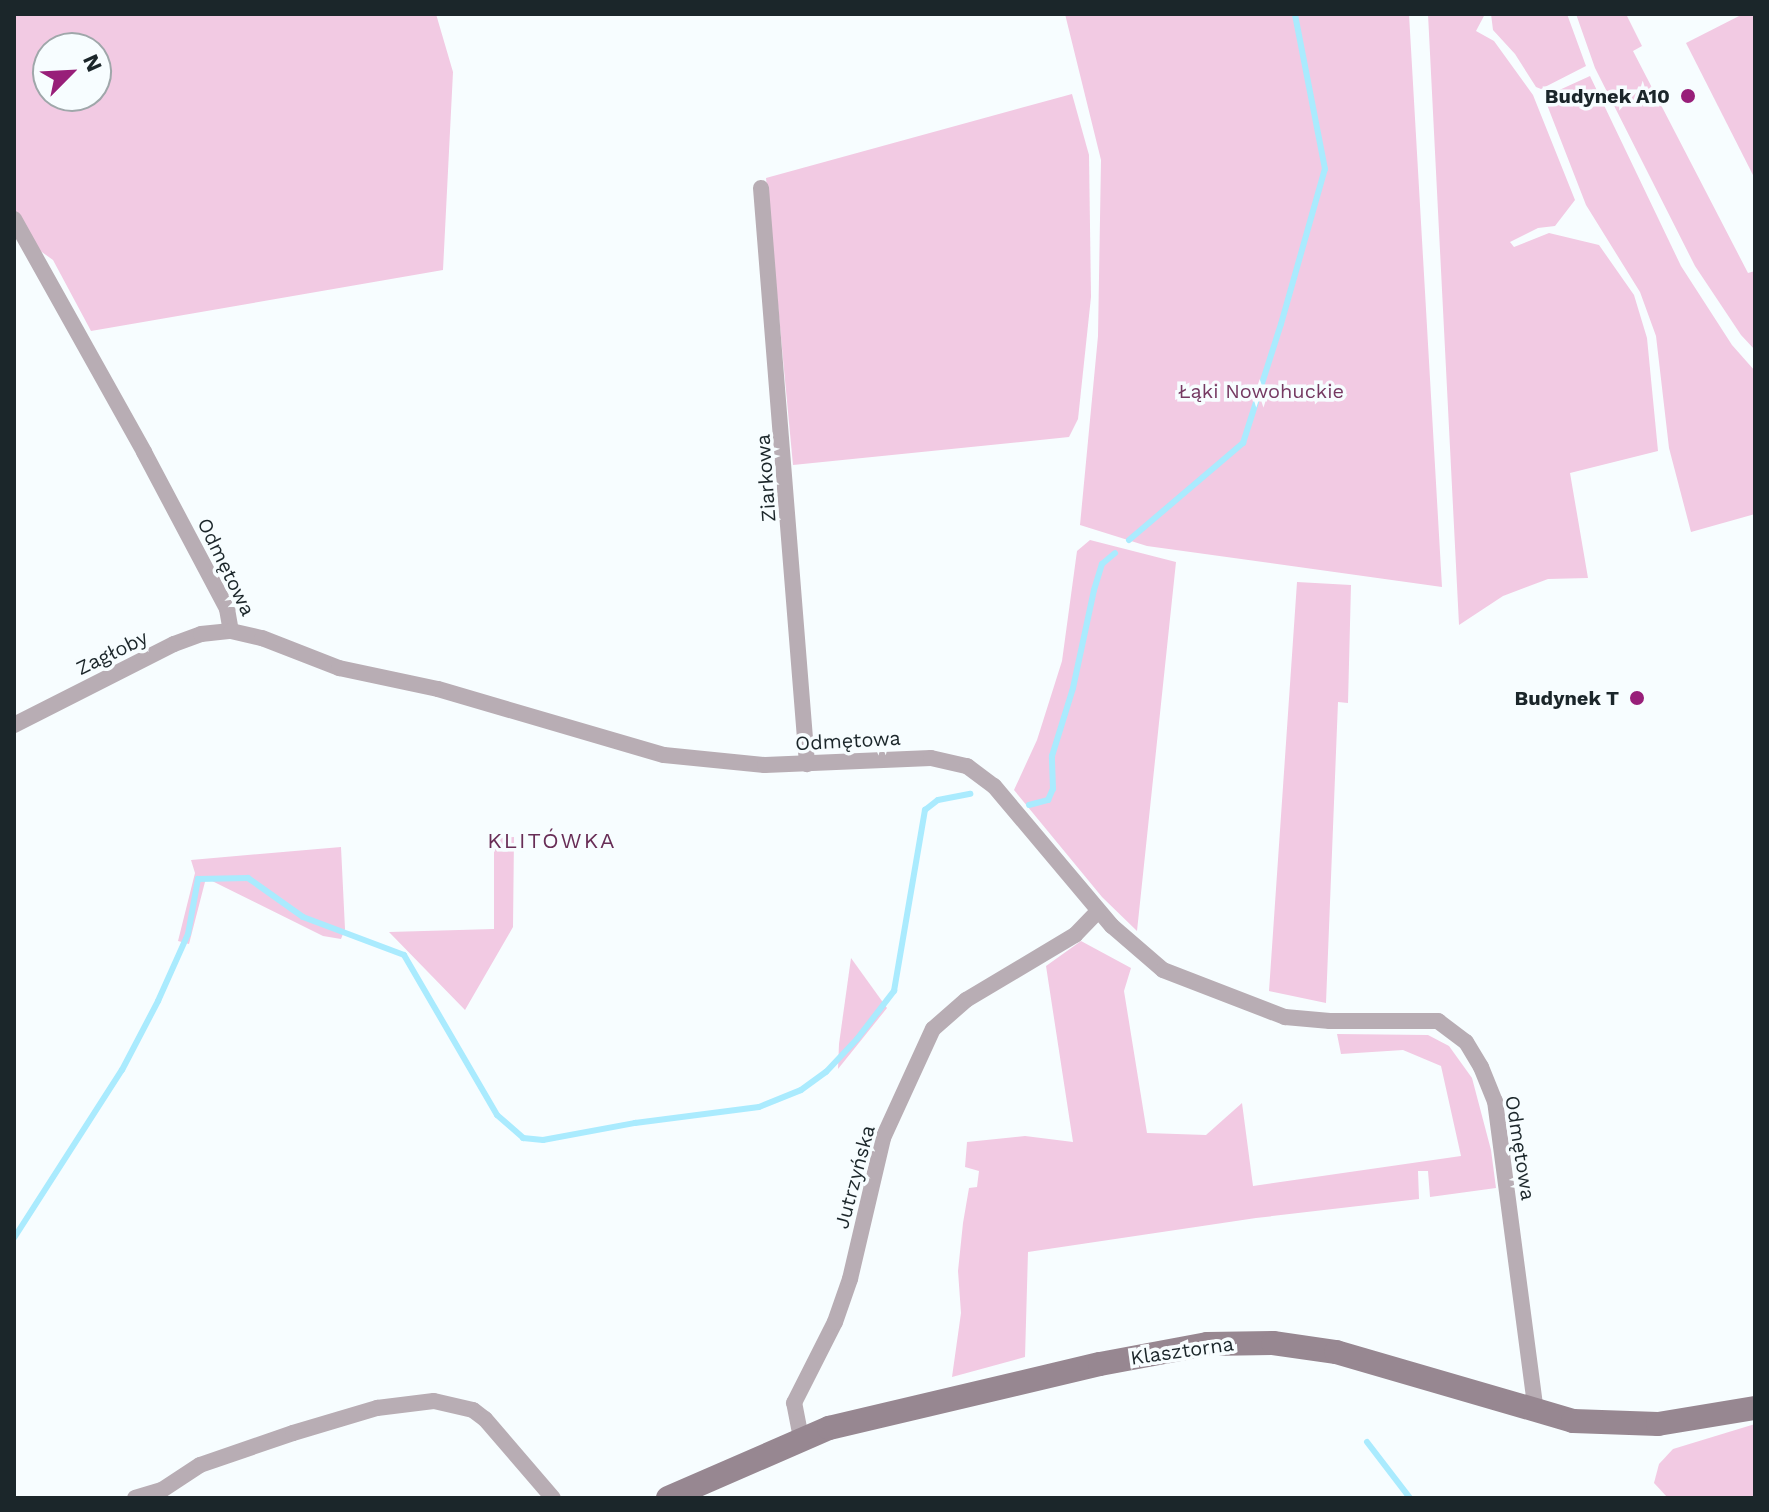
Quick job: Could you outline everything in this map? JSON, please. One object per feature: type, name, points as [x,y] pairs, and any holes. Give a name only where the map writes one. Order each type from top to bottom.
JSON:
[{"type":"street","name":"Ziarkowa","points":[[761,188],[807,764]]},
{"type":"street","name":"Odmętowa","points":[[14,219],[144,452],[227,609],[231,631],[262,638],[339,668],[438,689],[650,752],[727,762],[807,764],[917,758],[967,766],[1002,794],[1098,911],[1139,952],[1163,970],[1254,1008],[1303,1020],[1438,1021],[1466,1042],[1481,1067],[1495,1101],[1536,1413]]},
{"type":"street","name":"Zagłoby","points":[[14,725],[174,644],[201,634],[231,631]]},
{"type":"street","name":"Jutrzyńska","points":[[801,1438],[794,1403],[835,1322],[850,1279],[883,1138],[933,1029],[966,1000],[1075,935],[1098,911]]},
{"type":"street","name":"Klasztorna","points":[[668,1498],[801,1438],[850,1422],[1071,1370],[1182,1347],[1226,1342],[1273,1343],[1336,1352],[1536,1413],[1573,1421],[1632,1425],[1686,1422],[1755,1408]]},
{"type":"street","points":[[135,1498],[162,1490],[200,1465],[293,1433],[377,1408],[434,1401],[473,1410],[485,1419],[553,1498]]},
{"type":"green space","points":[[14,14],[436,14],[453,72],[443,270],[91,331],[53,260],[14,232]]},
{"type":"green space","name":"Łąki Nowohuckie","points":[[1065,14],[1409,14],[1442,587],[1147,546],[1080,525],[1098,336],[1101,160]]},
{"type":"green space","points":[[1428,14],[1485,14],[1476,31],[1494,41],[1533,95],[1575,200],[1555,226],[1538,228],[1510,242],[1514,247],[1549,233],[1599,245],[1634,295],[1647,338],[1658,451],[1570,473],[1588,578],[1548,579],[1503,596],[1459,625]]},
{"type":"green space","points":[[1491,14],[1567,14],[1586,66],[1541,89],[1536,87],[1515,54],[1493,30]]},
{"type":"green space","points":[[1576,14],[1626,14],[1642,46],[1633,51],[1748,273],[1755,271],[1755,350],[1741,335],[1695,266],[1595,68]]},
{"type":"green space","points":[[1743,14],[1755,14],[1755,179],[1686,43]]},
{"type":"green space","points":[[1590,76],[1681,266],[1732,345],[1755,371],[1755,514],[1691,532],[1669,448],[1656,336],[1640,292],[1586,205],[1544,97]]},
{"type":"green space","points":[[1072,94],[1089,155],[1091,297],[1078,419],[1069,437],[793,465],[766,178]]},
{"type":"green space","points":[[1090,540],[1176,562],[1137,931],[1102,897],[1014,790],[1037,740],[1062,661],[1077,551]]},
{"type":"green space","points":[[1297,582],[1351,585],[1348,703],[1338,702],[1326,1003],[1269,991]]},
{"type":"green space","points":[[514,837],[513,927],[465,1010],[389,932],[494,929],[494,838]]},
{"type":"green space","points":[[341,847],[345,929],[341,939],[323,936],[206,878],[189,944],[178,941],[195,873],[191,860]]},
{"type":"green space","points":[[1081,941],[1131,968],[1124,991],[1147,1133],[1206,1135],[1242,1103],[1253,1186],[1461,1156],[1441,1066],[1403,1050],[1341,1054],[1337,1034],[1428,1035],[1449,1046],[1472,1078],[1491,1150],[1496,1188],[1430,1197],[1428,1171],[1418,1171],[1419,1199],[1256,1218],[1028,1252],[1025,1357],[952,1377],[961,1313],[958,1271],[963,1223],[969,1188],[977,1187],[979,1171],[965,1167],[967,1142],[1025,1136],[1073,1142],[1046,966]]},
{"type":"green space","points":[[851,958],[887,1008],[838,1069],[839,1044]]},
{"type":"green space","points":[[1755,1424],[1755,1498],[1668,1498],[1654,1483],[1659,1464],[1673,1449]]},
{"type":"waterway","points":[[1129,540],[1243,443],[1281,324],[1325,169],[1295,14]]},
{"type":"waterway","points":[[1029,805],[1048,800],[1053,789],[1052,756],[1073,688],[1094,590],[1102,564],[1115,553]]},
{"type":"waterway","points":[[14,1238],[122,1070],[158,1001],[188,934],[198,879],[248,878],[303,917],[404,955],[497,1115],[523,1138],[543,1140],[635,1123],[759,1107],[801,1090],[826,1072],[857,1039],[894,991],[925,810],[938,800],[970,794]]},
{"type":"waterway","points":[[1367,1442],[1410,1498]]},
{"type":"place","name":"Budynek A10","points":[[1688,96]]},
{"type":"place","name":"Budynek T","points":[[1637,698]]},
{"type":"district","name":"KLITÓWKA","points":[[552,841]]}]
